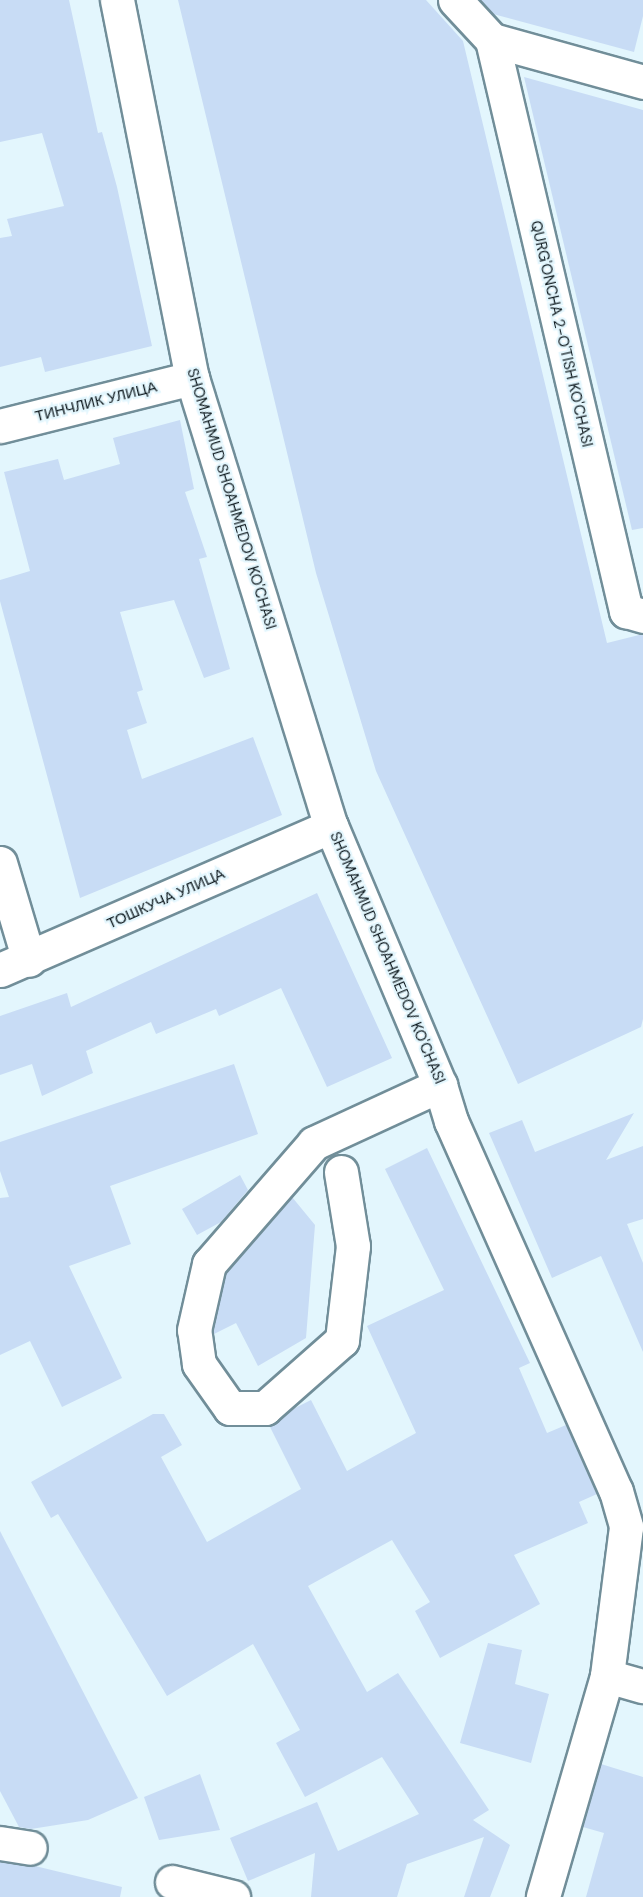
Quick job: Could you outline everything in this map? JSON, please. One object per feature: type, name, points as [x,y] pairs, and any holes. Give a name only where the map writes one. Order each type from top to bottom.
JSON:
[{"type":"street","name":"SHOMAHMUD SHOAHMEDOV KO'CHASI","points":[[117,0],[192,378],[331,826],[440,1085],[451,1121],[616,1491],[626,1527],[624,1563],[607,1676],[543,1897]]},
{"type":"street","points":[[455,0],[492,40],[643,82]]},
{"type":"street","name":"QURG'ONCHA 2-O'TISH KO'CHASI","points":[[492,40],[626,611],[643,616]]},
{"type":"street","name":"ТИНЧЛИК УЛИЦА","points":[[0,426],[192,378]]},
{"type":"street","name":"ТОШКУЧА УЛИЦА","points":[[14,965],[331,826]]},
{"type":"street","points":[[0,863],[14,965]]},
{"type":"street","points":[[341,1172],[353,1246],[342,1340],[265,1408],[230,1408],[199,1364],[194,1330],[209,1264],[314,1143],[440,1085]]},
{"type":"street","points":[[607,1676],[643,1686]]},
{"type":"street","points":[[172,1882],[233,1897]]},
{"type":"building","points":[[0,0],[69,0],[98,133],[102,132],[117,187],[152,346],[45,372],[41,357],[0,367],[0,238],[12,236],[7,219],[64,206],[42,133],[0,142]]},
{"type":"building","points":[[178,0],[426,0],[463,41],[607,643],[643,634],[643,1019],[641,1027],[518,1084],[376,771],[316,573]]},
{"type":"building","points":[[481,0],[643,0],[643,16],[634,52],[493,14]]},
{"type":"building","points":[[524,77],[643,110],[643,528],[632,530]]},
{"type":"building","points":[[180,420],[194,489],[185,492],[207,557],[199,559],[230,669],[204,678],[174,600],[120,612],[143,690],[137,692],[147,723],[127,730],[142,779],[253,737],[282,815],[80,898],[0,601],[0,580],[30,571],[4,472],[58,459],[64,480],[120,464],[113,438]]},
{"type":"building","points":[[317,893],[392,1058],[327,1087],[281,988],[219,1016],[216,1009],[156,1034],[151,1022],[86,1051],[93,1073],[42,1096],[32,1064],[0,1075],[0,1016],[67,993],[71,1007]]},
{"type":"building","points":[[234,1064],[258,1134],[110,1186],[131,1244],[69,1266],[122,1378],[62,1407],[30,1341],[0,1355],[0,1198],[9,1197],[0,1171],[0,1142]]},
{"type":"building","points":[[634,1113],[606,1160],[643,1146],[643,1219],[627,1224],[643,1263],[643,1352],[601,1256],[552,1278],[489,1133],[522,1120],[535,1152]]},
{"type":"building","points":[[427,1148],[530,1363],[519,1368],[547,1433],[566,1425],[597,1494],[579,1502],[588,1523],[514,1555],[540,1604],[440,1658],[415,1611],[430,1602],[392,1540],[308,1586],[367,1692],[398,1673],[489,1810],[473,1820],[510,1845],[490,1897],[464,1897],[484,1837],[407,1864],[397,1897],[311,1897],[315,1853],[248,1881],[230,1838],[317,1802],[338,1851],[419,1814],[382,1757],[305,1797],[276,1743],[300,1730],[253,1644],[167,1696],[58,1514],[51,1518],[31,1482],[153,1414],[164,1414],[182,1445],[161,1457],[207,1542],[301,1489],[269,1425],[291,1410],[311,1400],[347,1471],[416,1433],[367,1326],[444,1290],[385,1169]]},
{"type":"building","points":[[240,1175],[248,1190],[221,1222],[197,1235],[182,1209]]},
{"type":"building","points":[[292,1197],[315,1225],[306,1338],[258,1366],[236,1323],[214,1334],[213,1331],[226,1273]]},
{"type":"building","points":[[0,1531],[138,1798],[88,1820],[31,1829],[19,1827],[0,1791]]},
{"type":"building","points":[[488,1643],[522,1650],[515,1684],[549,1694],[531,1763],[460,1743]]},
{"type":"building","points":[[601,1764],[643,1777],[643,1897],[586,1897],[604,1833],[583,1827]]},
{"type":"building","points":[[200,1774],[220,1830],[159,1840],[144,1797]]},
{"type":"building","points":[[0,1862],[35,1866],[122,1887],[120,1897],[0,1897]]}]
